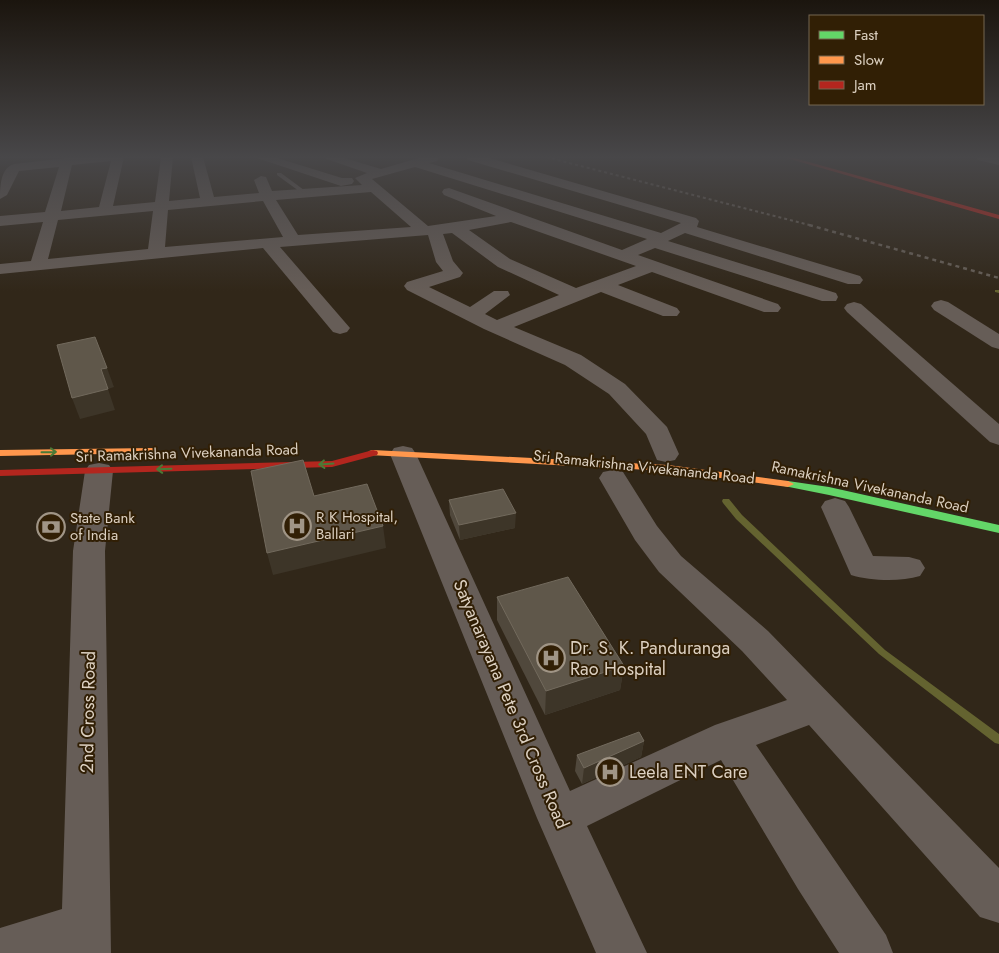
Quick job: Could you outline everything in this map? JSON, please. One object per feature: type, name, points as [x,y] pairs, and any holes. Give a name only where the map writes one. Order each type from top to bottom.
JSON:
[{"type":"main road","points":[[944,201],[999,217]]},
{"type":"main road","name":"Sri Ramakrishna Vivekananda Road","points":[[348,448],[388,454],[496,458],[527,471],[608,477]]},
{"type":"main road","name":"Sri Ramakrishna Vivekananda Road","points":[[0,453],[168,450]]},
{"type":"main road","points":[[496,458],[514,450]]},
{"type":"main road","name":"Sri Ramakrishna Vivekananda Road","points":[[0,473],[332,464],[388,454]]},
{"type":"main road","name":"Ramakrishna Vivekananda Road","points":[[496,458],[668,468],[743,477],[829,491],[999,529]]},
{"type":"main road","points":[[804,474],[989,514]]},
{"type":"street","points":[[38,265],[56,201]]},
{"type":"street","points":[[105,211],[107,201]]},
{"type":"street","points":[[156,253],[162,201]]},
{"type":"street","points":[[0,222],[204,201]]},
{"type":"street","points":[[270,201],[293,240]]},
{"type":"street","points":[[392,201],[430,230],[445,262],[454,273],[413,286],[496,327],[573,360],[617,389],[658,432],[666,454]]},
{"type":"street","points":[[472,201],[771,308]]},
{"type":"street","points":[[547,201],[829,297]]},
{"type":"street","points":[[623,256],[691,224],[687,218],[629,201]]},
{"type":"street","points":[[0,269],[267,242],[455,228],[512,217]]},
{"type":"street","points":[[455,228],[504,263],[575,295]]},
{"type":"street","points":[[684,228],[854,280]]},
{"type":"street","points":[[267,242],[340,328]]},
{"type":"street","points":[[496,327],[653,266]]},
{"type":"street","points":[[601,286],[670,312]]},
{"type":"street","points":[[471,315],[501,295]]},
{"type":"street","points":[[941,306],[999,343]]},
{"type":"street","points":[[854,308],[999,437]]},
{"type":"street","name":"Satyanarayana Pete 3rd Cross Road","points":[[388,454],[513,706],[559,818],[622,953]]},
{"type":"street","name":"2nd Cross Road","points":[[86,939],[89,551],[99,471]]},
{"type":"street","points":[[608,477],[646,533],[670,564],[755,641],[818,706],[997,900]]},
{"type":"street","points":[[838,508],[862,567],[909,568]]},
{"type":"street","points":[[559,818],[730,737],[818,706]]},
{"type":"street","points":[[730,737],[814,873],[868,953]]},
{"type":"street","points":[[0,953],[86,939]]},
{"type":"building","points":[[95,337],[107,368],[101,369],[108,389],[72,398],[57,345]]},
{"type":"building","points":[[303,460],[314,496],[367,484],[383,526],[267,553],[251,471]]},
{"type":"building","points":[[503,489],[516,513],[459,525],[449,500]]},
{"type":"building","points":[[568,577],[624,666],[546,691],[497,597]]},
{"type":"building","points":[[639,732],[644,741],[584,768],[577,755]]},
{"type":"waterway","points":[[726,501],[739,517],[882,652],[999,740]]},
{"type":"railway","points":[[718,201],[813,226]]},
{"type":"railway","points":[[809,225],[999,278]]},
{"type":"traffic: fast","points":[[788,484],[829,491],[999,529]]},
{"type":"traffic: slow","points":[[0,453],[153,451]]},
{"type":"traffic: slow","points":[[373,453],[668,468],[788,484]]},
{"type":"traffic: jam","points":[[944,201],[999,217]]},
{"type":"traffic: jam","points":[[0,473],[332,464],[373,453]]},
{"type":"place","name":"R K Hospital, Ballari","points":[[297,526]]},
{"type":"place","name":"State Bank of India","points":[[51,527]]},
{"type":"place","name":"Dr. S. K. Panduranga Rao Hospital","points":[[551,658]]},
{"type":"place","name":"Leela ENT Care","points":[[610,772]]}]
